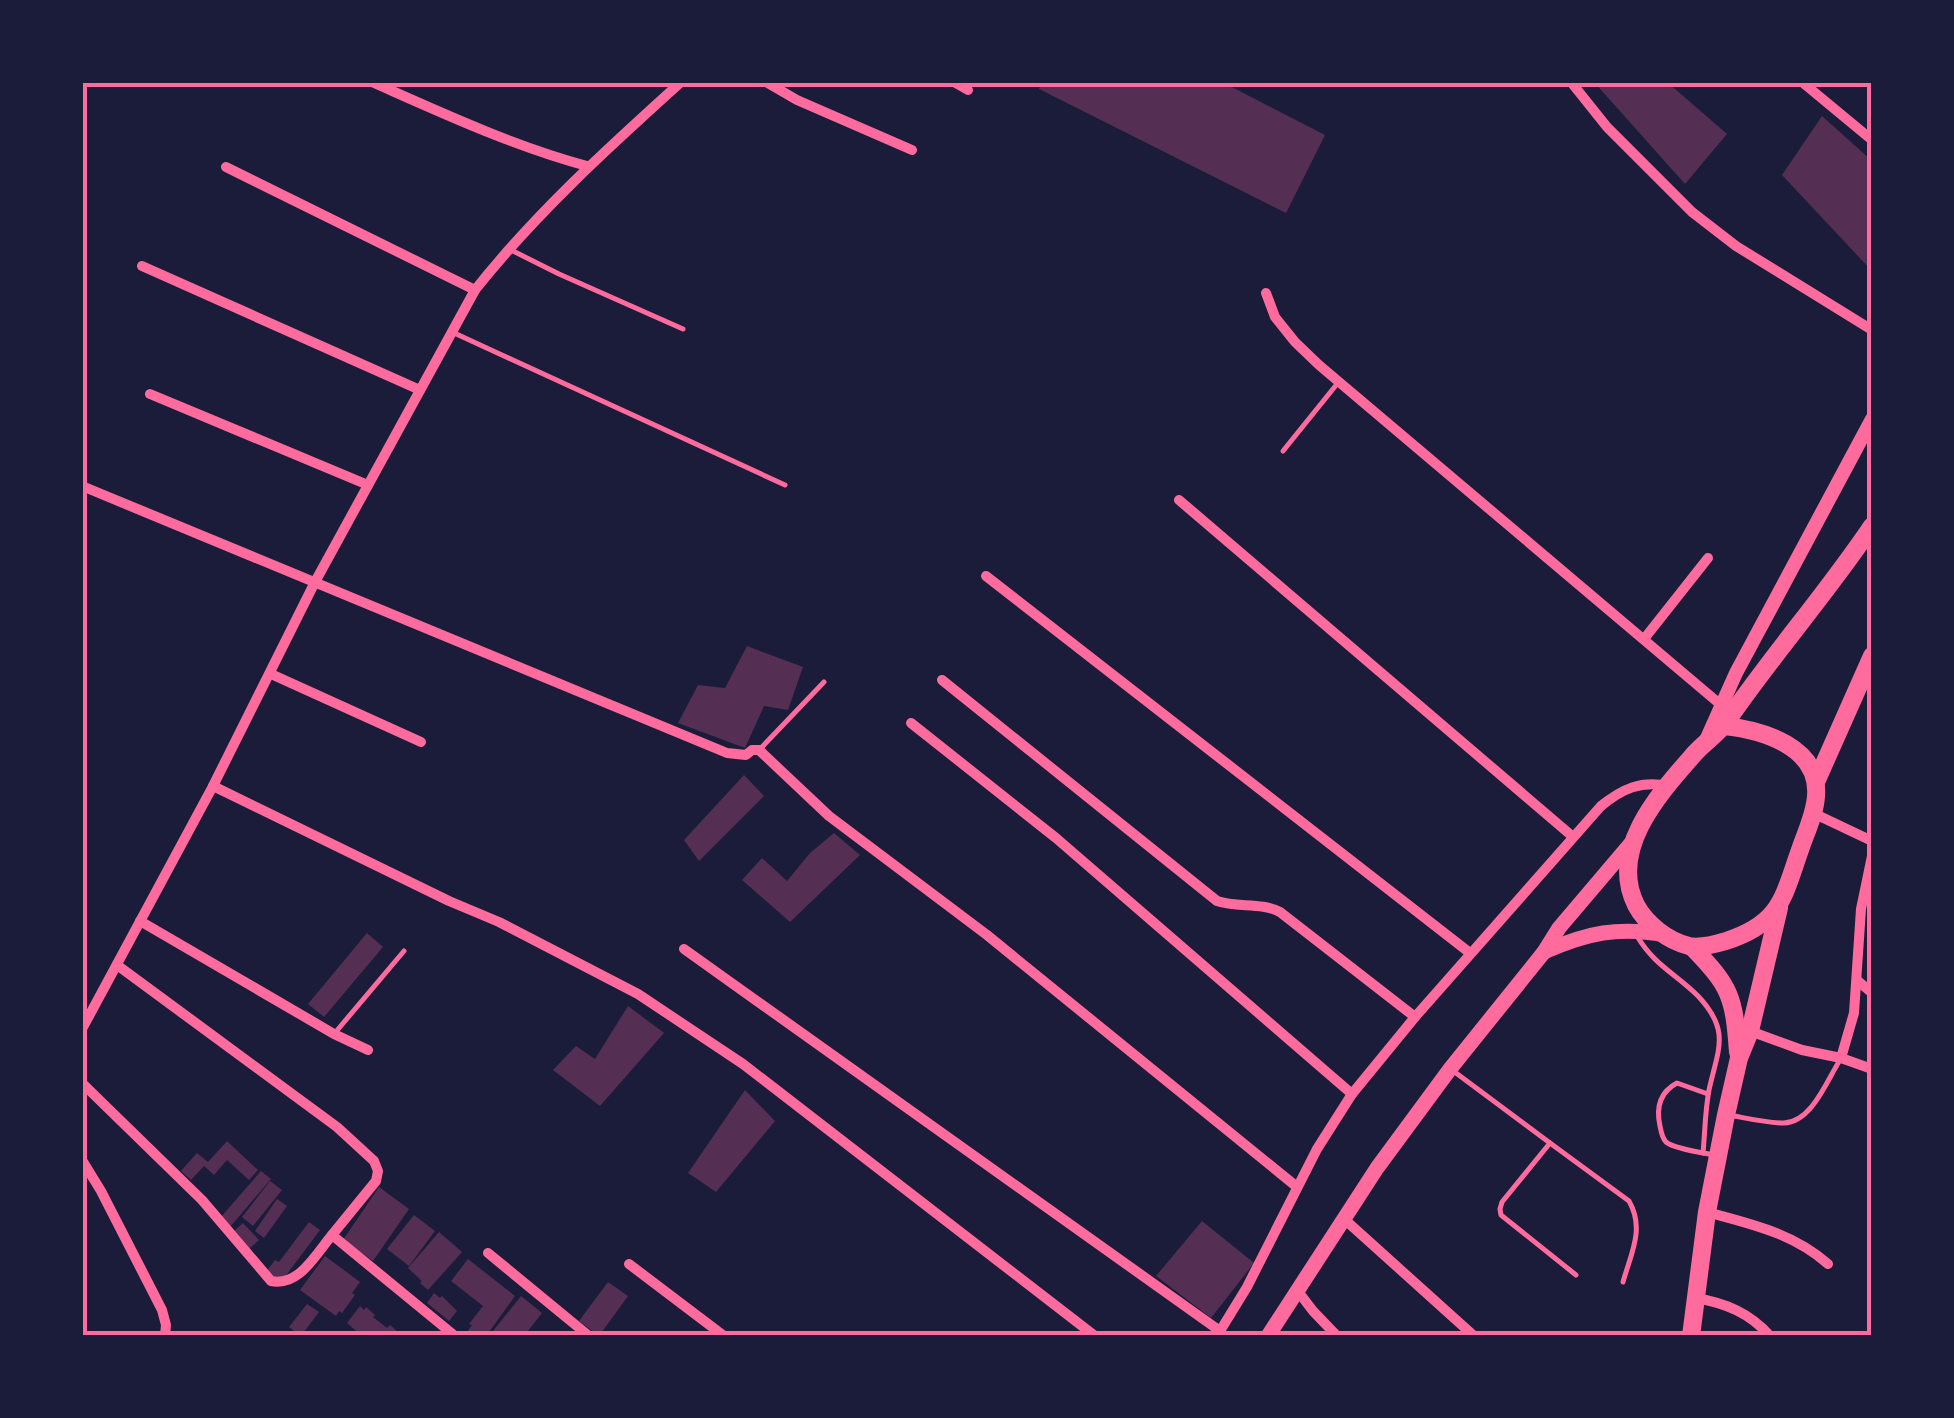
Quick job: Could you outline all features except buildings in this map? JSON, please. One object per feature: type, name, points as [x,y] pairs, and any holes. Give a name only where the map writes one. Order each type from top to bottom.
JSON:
[{"type":"main road","points":[[1268,1336],[1343,1218],[1450,1068],[1632,842],[1669,786],[1724,726],[1872,526]]},
{"type":"main road","points":[[1691,1336],[1711,1154],[1750,1031],[1779,908],[1813,814],[1816,782],[1872,656]]},
{"type":"main road","points":[[1724,726],[1762,732],[1785,743],[1801,755],[1816,782]]},
{"type":"main road","points":[[1632,842],[1630,893],[1640,913],[1664,936]]},
{"type":"main road","points":[[1692,947],[1723,942],[1752,931],[1779,908]]},
{"type":"main road","points":[[1544,952],[1576,937],[1604,932],[1664,936],[1692,947],[1729,992],[1735,1009],[1739,1058]]},
{"type":"street","points":[[372,82],[476,127],[588,166]]},
{"type":"street","points":[[82,1029],[315,582],[475,290],[508,248],[588,166],[681,82]]},
{"type":"street","points":[[766,82],[797,100],[912,150]]},
{"type":"street","points":[[954,82],[968,90]]},
{"type":"street","points":[[1571,82],[1607,127],[1692,212],[1736,246],[1872,330]]},
{"type":"street","points":[[1802,82],[1872,140]]},
{"type":"street","points":[[226,167],[475,290]]},
{"type":"street","points":[[142,266],[420,390]]},
{"type":"street","points":[[1266,293],[1285,330],[1338,382],[1721,705]]},
{"type":"street","points":[[150,394],[368,486]]},
{"type":"street","points":[[1705,743],[1736,673],[1872,419]]},
{"type":"street","points":[[82,486],[727,753],[746,755],[759,750],[830,816],[987,935],[1297,1186]]},
{"type":"street","points":[[1179,500],[1572,836]]},
{"type":"street","points":[[1644,640],[1708,558]]},
{"type":"street","points":[[986,576],[1470,953]]},
{"type":"street","points":[[270,674],[422,742]]},
{"type":"street","points":[[942,680],[1217,901],[1280,912],[1415,1016]]},
{"type":"street","points":[[911,723],[1056,838],[1352,1094]]},
{"type":"street","points":[[684,949],[1218,1334],[1247,1287],[1316,1149],[1352,1094],[1415,1016],[1602,806],[1637,784],[1669,786]]},
{"type":"street","points":[[212,786],[499,922],[638,994],[742,1064],[1095,1336]]},
{"type":"street","points":[[1813,814],[1872,842]]},
{"type":"street","points":[[1841,1058],[1854,1013],[1862,909],[1872,856]]},
{"type":"street","points":[[140,920],[368,1050]]},
{"type":"street","points":[[82,1083],[202,1200],[272,1282],[282,1284],[301,1274],[376,1182],[378,1171],[374,1162],[337,1127],[117,965]]},
{"type":"street","points":[[1858,982],[1872,993]]},
{"type":"street","points":[[1750,1031],[1872,1069]]},
{"type":"street","points":[[82,1160],[162,1310],[165,1336]]},
{"type":"street","points":[[1707,1212],[1772,1229],[1801,1242],[1828,1264]]},
{"type":"street","points":[[1343,1218],[1474,1336]]},
{"type":"street","points":[[332,1235],[455,1336]]},
{"type":"street","points":[[488,1253],[588,1336]]},
{"type":"street","points":[[629,1264],[724,1336]]},
{"type":"street","points":[[1298,1290],[1333,1334]]},
{"type":"street","points":[[1696,1298],[1723,1303],[1747,1316],[1770,1336]]},
{"type":"lane","points":[[508,248],[683,329]]},
{"type":"lane","points":[[452,332],[785,485]]},
{"type":"lane","points":[[1283,451],[1338,382]]},
{"type":"lane","points":[[759,750],[824,682]]},
{"type":"lane","points":[[1634,931],[1647,953],[1709,1008],[1720,1039],[1708,1094],[1711,1154],[1666,1142],[1657,1111],[1664,1093],[1677,1083],[1708,1094]]},
{"type":"lane","points":[[334,1034],[404,950]]},
{"type":"lane","points":[[1726,1115],[1786,1123],[1798,1119],[1808,1111],[1841,1058]]},
{"type":"lane","points":[[1715,1067],[1734,1079]]},
{"type":"lane","points":[[1450,1068],[1629,1201],[1636,1214],[1637,1231],[1623,1282]]},
{"type":"lane","points":[[1550,1142],[1500,1209],[1502,1215],[1576,1274]]}]
